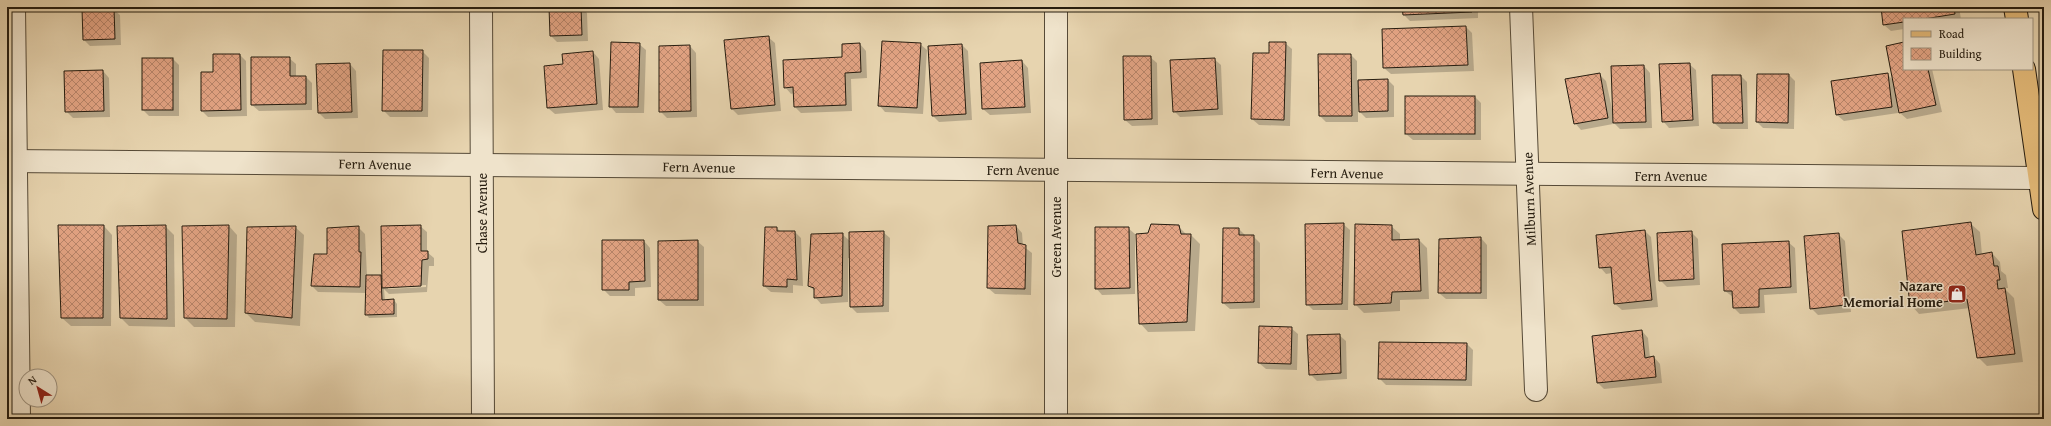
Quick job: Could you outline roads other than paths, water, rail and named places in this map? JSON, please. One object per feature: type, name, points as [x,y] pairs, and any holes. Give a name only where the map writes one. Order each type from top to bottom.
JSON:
[{"type":"main road","points":[[2015,7],[2017,18]]},
{"type":"main road","points":[[2024,70],[2044,209]]},
{"type":"street","points":[[14,7],[12,161],[19,419]]},
{"type":"street","name":"Chase Avenue","points":[[481,7],[482,419]]},
{"type":"street","name":"Green Avenue","points":[[1056,7],[1056,419]]},
{"type":"street","name":"Milburn Avenue","points":[[1521,7],[1536,390]]},
{"type":"street","name":"Fern Avenue","points":[[12,161],[2040,178]]},
{"type":"place","name":"Nazare Memorial Home","points":[[1957,294]]}]
